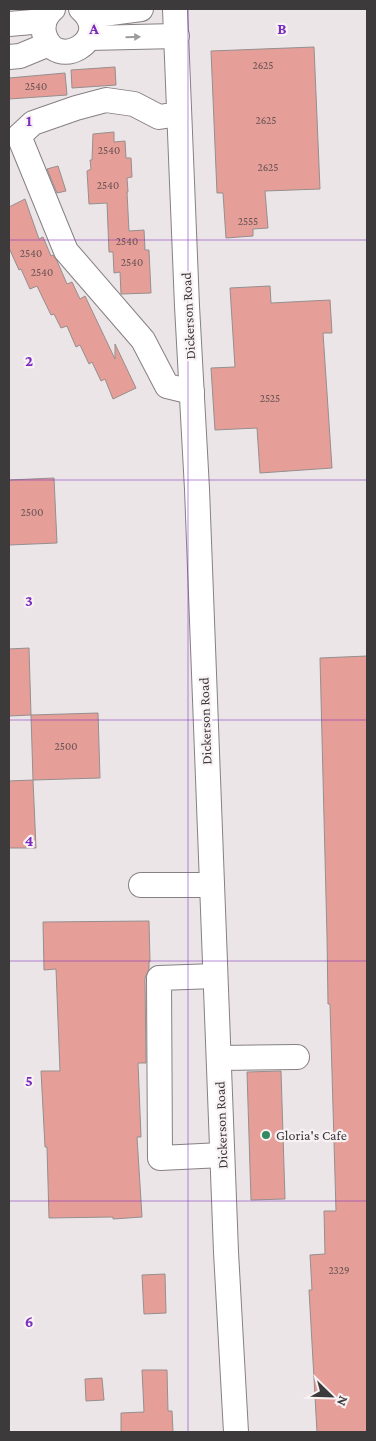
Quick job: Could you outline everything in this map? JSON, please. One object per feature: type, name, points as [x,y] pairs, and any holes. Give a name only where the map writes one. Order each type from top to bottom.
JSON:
[{"type":"street","points":[[86,21],[141,9]]},
{"type":"street","name":"Dickerson Road","points":[[175,9],[197,489],[222,1154],[236,1432]]},
{"type":"street","points":[[49,15],[43,29],[45,37],[49,44],[63,51],[70,52],[84,45],[86,21]]},
{"type":"street","points":[[9,24],[49,15]]},
{"type":"street","points":[[86,21],[176,36]]},
{"type":"street","points":[[9,57],[20,56],[49,44]]},
{"type":"street","points":[[180,114],[159,117],[134,104],[106,100],[33,123],[19,136],[66,251],[143,340],[167,386],[192,392]]},
{"type":"street","points":[[141,884],[212,885]]},
{"type":"street","points":[[216,976],[159,978],[160,1158],[222,1154]]},
{"type":"street","points":[[219,1058],[297,1057]]},
{"type":"building","points":[[314,47],[320,189],[265,191],[268,228],[253,229],[253,236],[226,238],[223,193],[217,193],[211,51]]},
{"type":"building","points":[[115,67],[116,85],[72,88],[71,70]]},
{"type":"building","points":[[65,73],[67,95],[9,99],[9,78]]},
{"type":"building","points":[[114,132],[114,142],[125,141],[126,158],[131,158],[132,177],[127,178],[129,231],[144,230],[145,250],[149,250],[151,293],[121,294],[120,272],[114,273],[113,252],[109,252],[107,203],[89,204],[87,171],[91,169],[90,160],[92,160],[93,134]]},
{"type":"building","points":[[58,166],[66,191],[57,193],[47,169]]},
{"type":"building","points":[[25,199],[39,239],[43,237],[51,256],[53,255],[57,261],[67,284],[72,282],[80,299],[85,296],[115,359],[115,344],[136,388],[113,399],[105,379],[101,381],[92,362],[89,364],[80,345],[76,347],[67,326],[61,328],[54,314],[51,315],[37,286],[30,289],[9,248],[9,207]]},
{"type":"building","points":[[270,286],[271,303],[330,300],[332,333],[323,333],[332,468],[260,473],[257,428],[215,430],[211,368],[235,367],[230,288]]},
{"type":"building","points":[[54,478],[57,543],[9,545],[9,480]]},
{"type":"building","points":[[29,648],[31,715],[9,716],[9,649]]},
{"type":"building","points":[[367,656],[367,1432],[317,1432],[309,1290],[312,1290],[310,1255],[325,1254],[324,1211],[336,1211],[330,1004],[328,1004],[320,658]]},
{"type":"building","points":[[98,713],[100,778],[33,780],[31,715]]},
{"type":"building","points":[[33,780],[36,848],[9,848],[9,781]]},
{"type":"building","points":[[149,921],[150,962],[145,978],[146,1063],[138,1063],[141,1137],[137,1137],[142,1217],[113,1219],[113,1217],[49,1218],[47,1147],[45,1147],[41,1071],[60,1071],[56,969],[44,970],[43,922]]},
{"type":"building","name":"Gloria's Cafe","points":[[281,1071],[285,1199],[251,1200],[247,1072]]},
{"type":"building","points":[[165,1274],[166,1313],[144,1314],[142,1275]]},
{"type":"building","points":[[142,1370],[167,1370],[168,1411],[172,1411],[173,1432],[121,1432],[121,1413],[144,1412]]},
{"type":"building","points":[[102,1378],[104,1400],[86,1401],[85,1379]]},
{"type":"place","name":"Gloria's Cafe","points":[[266,1135]]}]
